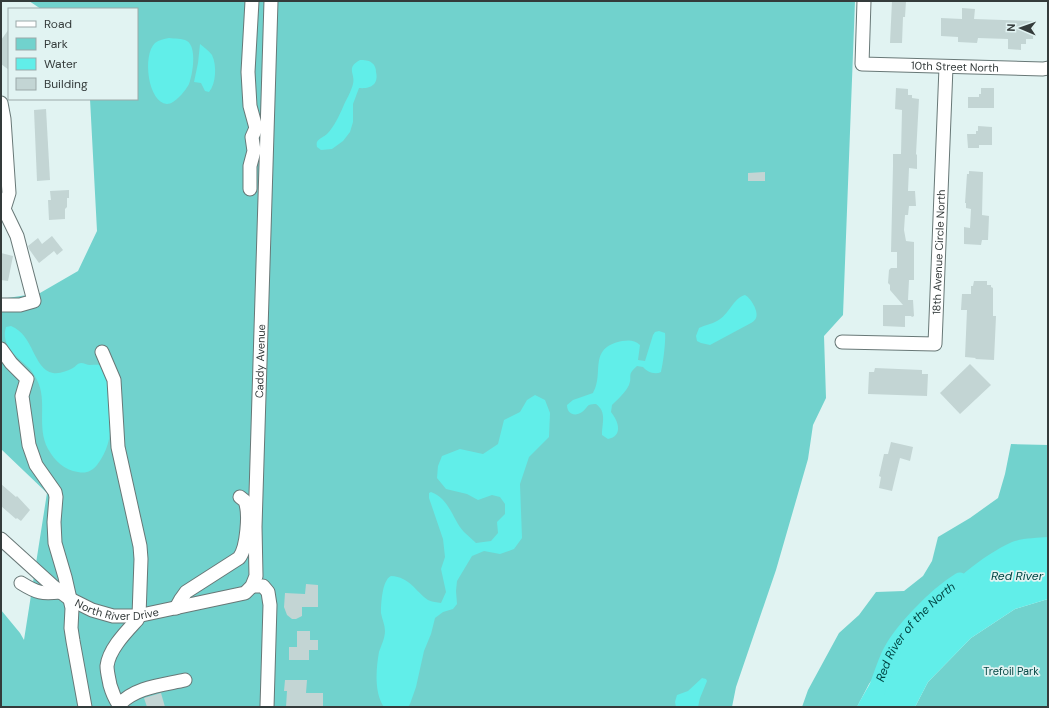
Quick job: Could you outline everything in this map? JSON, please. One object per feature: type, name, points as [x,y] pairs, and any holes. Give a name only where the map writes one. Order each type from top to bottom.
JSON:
[{"type":"street","points":[[250,189],[250,166],[254,151],[252,137],[256,128],[250,106],[248,72],[252,1]]},
{"type":"street","name":"Caddy Avenue","points":[[252,586],[256,576],[255,527],[271,1]]},
{"type":"street","name":"10th Street North","points":[[864,1],[862,64],[1048,68]]},
{"type":"street","name":"18th Avenue Circle North","points":[[842,342],[935,344],[946,67]]},
{"type":"street","points":[[248,72],[268,74]]},
{"type":"street","points":[[1,103],[4,119],[9,193],[2,210],[17,236],[34,301],[20,305],[1,305]]},
{"type":"street","points":[[1,349],[11,363],[27,379],[22,396],[29,445],[36,465],[55,492],[55,543],[65,577],[65,595],[72,608],[71,628],[85,707]]},
{"type":"street","points":[[102,352],[114,380],[118,447],[140,546],[141,559],[139,616],[114,648],[109,659],[107,667],[111,687],[119,706],[123,701],[138,692],[185,680]]},
{"type":"street","points":[[176,608],[186,592],[241,556],[244,548],[247,511],[246,503],[240,497]]},
{"type":"street","name":"North River Drive","points":[[1,539],[65,595],[92,610],[112,616],[139,616],[245,593],[252,586]]},
{"type":"street","points":[[21,583],[32,590],[65,595]]},
{"type":"street","points":[[252,586],[263,586],[268,592],[270,605],[267,707]]},
{"type":"green space","points":[[29,1],[855,1],[843,315],[824,336],[826,398],[813,425],[808,459],[776,570],[736,687],[732,707],[1,707],[1,610],[24,640],[47,493],[1,449],[1,299],[40,293],[78,271],[97,231],[90,100],[138,100],[138,8],[40,8]]},
{"type":"green space","points":[[1011,444],[1048,445],[1048,537],[904,635],[869,684],[857,707],[802,707],[808,690],[839,633],[859,615],[876,592],[904,591],[923,576],[932,561],[938,537],[970,518],[998,498]]},
{"type":"green space","name":"Trefoil Park","points":[[1048,599],[1048,707],[915,707],[928,682],[971,638],[1015,609]]},
{"type":"water","points":[[169,38],[187,41],[192,49],[193,61],[192,74],[188,87],[177,99],[167,104],[160,102],[155,96],[151,87],[148,67],[151,49],[155,43]]},
{"type":"water","points":[[200,44],[212,55],[215,64],[213,84],[209,92],[205,91],[201,83],[194,82]]},
{"type":"water","points":[[360,60],[371,62],[374,65],[377,76],[375,83],[367,88],[359,88],[353,104],[353,122],[350,132],[343,141],[332,149],[321,150],[317,147],[317,142],[330,131],[338,118],[353,84],[354,80],[352,68]]},
{"type":"water","points":[[745,295],[754,305],[757,315],[756,319],[752,323],[710,345],[697,341],[696,336],[699,328],[721,318],[737,299]]},
{"type":"water","points":[[11,326],[19,330],[41,365],[46,370],[53,373],[61,373],[81,363],[101,365],[106,370],[111,409],[110,433],[104,455],[93,469],[81,473],[68,469],[57,461],[48,449],[43,431],[42,396],[40,388],[37,380],[29,368],[15,355],[8,345],[5,334],[6,327]]},
{"type":"water","points":[[659,331],[665,333],[661,372],[651,372],[643,367],[637,366],[632,372],[629,385],[612,405],[611,412],[618,424],[618,432],[616,435],[608,439],[602,435],[603,414],[596,404],[589,405],[579,414],[572,414],[568,411],[567,405],[573,400],[593,393],[598,377],[599,362],[604,349],[611,344],[622,341],[634,341],[640,345],[638,360],[645,361],[653,335],[655,332]]},
{"type":"water","points":[[535,395],[545,400],[550,413],[549,437],[529,457],[520,484],[522,538],[514,549],[500,554],[484,551],[472,556],[457,581],[457,604],[453,609],[443,612],[435,618],[431,634],[424,651],[416,687],[410,704],[408,707],[384,707],[377,688],[377,666],[379,652],[385,634],[381,609],[384,587],[388,578],[391,576],[403,579],[428,600],[433,602],[441,603],[446,592],[441,569],[445,557],[443,539],[429,498],[429,493],[431,492],[437,495],[447,504],[460,527],[476,543],[491,541],[498,533],[497,522],[505,514],[505,504],[500,497],[492,495],[478,500],[467,494],[446,489],[437,478],[438,466],[442,456],[460,449],[483,454],[498,444],[504,420],[520,412],[527,400]]},
{"type":"water","name":"Red River","points":[[1048,537],[1048,599],[1015,609],[971,638],[928,682],[915,707],[857,707],[885,661],[903,637],[944,591],[966,571],[989,555],[1012,542]]},
{"type":"water","points":[[702,678],[706,679],[707,681],[698,707],[676,707],[675,702],[677,695],[688,691]]},
{"type":"building","points":[[892,1],[906,1],[905,17],[903,17],[902,43],[890,43]]},
{"type":"building","points":[[962,8],[975,9],[974,19],[1034,21],[1033,39],[1026,39],[1026,44],[1021,44],[1021,50],[1008,49],[1008,39],[978,38],[977,43],[958,42],[958,37],[941,36],[941,18],[962,19]]},
{"type":"building","points":[[8,30],[8,69],[1,64],[1,40]]},
{"type":"building","points":[[896,88],[908,89],[908,95],[912,95],[912,98],[919,99],[916,154],[917,169],[909,168],[908,191],[915,191],[916,206],[909,206],[908,215],[905,215],[904,230],[906,241],[914,242],[914,280],[909,280],[908,300],[913,300],[914,316],[905,316],[905,327],[883,326],[883,305],[903,305],[890,290],[890,285],[888,283],[889,270],[891,268],[897,268],[897,252],[891,252],[893,154],[901,154],[902,110],[895,109]]},
{"type":"building","points":[[981,88],[994,88],[994,108],[968,108],[968,97],[979,97],[979,94],[981,94]]},
{"type":"building","points":[[46,109],[50,180],[37,181],[34,110]]},
{"type":"building","points":[[978,126],[992,127],[992,145],[979,145],[979,148],[968,148],[967,134],[976,134],[976,131],[978,131]]},
{"type":"building","points":[[969,171],[983,172],[982,215],[989,216],[988,240],[982,240],[981,245],[964,244],[964,227],[970,228],[971,209],[966,208],[965,203],[967,174],[969,174]]},
{"type":"building","points":[[765,172],[765,181],[748,181],[748,173]]},
{"type":"building","points":[[69,190],[69,198],[67,198],[67,207],[65,209],[65,219],[49,220],[48,200],[51,200],[50,191]]},
{"type":"building","points":[[52,236],[63,250],[57,255],[54,251],[39,263],[28,246],[38,238],[42,244]]},
{"type":"building","points":[[1,253],[13,256],[8,281],[1,280]]},
{"type":"building","points":[[974,281],[987,281],[987,285],[991,285],[993,288],[993,316],[996,316],[994,360],[965,357],[967,310],[961,310],[962,294],[971,294],[971,286],[973,286]]},
{"type":"building","points":[[970,364],[991,385],[960,414],[940,393]]},
{"type":"building","points":[[875,368],[922,370],[922,374],[928,374],[927,396],[868,394],[869,372],[874,372]]},
{"type":"building","points":[[891,442],[913,447],[910,461],[900,458],[892,491],[879,488],[881,477],[879,476],[884,454],[888,454]]},
{"type":"building","points":[[1,484],[16,497],[17,496],[30,510],[21,521],[17,518],[16,519],[1,506]]},
{"type":"building","points":[[306,584],[318,585],[318,607],[302,607],[302,616],[292,619],[287,615],[284,607],[285,593],[305,594]]},
{"type":"building","points":[[297,631],[310,631],[310,640],[318,640],[318,650],[309,650],[309,660],[289,660],[289,647],[297,647]]},
{"type":"building","points":[[285,680],[307,680],[306,693],[323,693],[323,707],[286,707],[287,691],[284,691]]},
{"type":"building","points":[[161,693],[165,707],[147,707],[144,698]]},
{"type":"waterway","name":"Red River of the North","points":[[871,707],[889,657],[901,637],[930,605],[960,581]]}]
